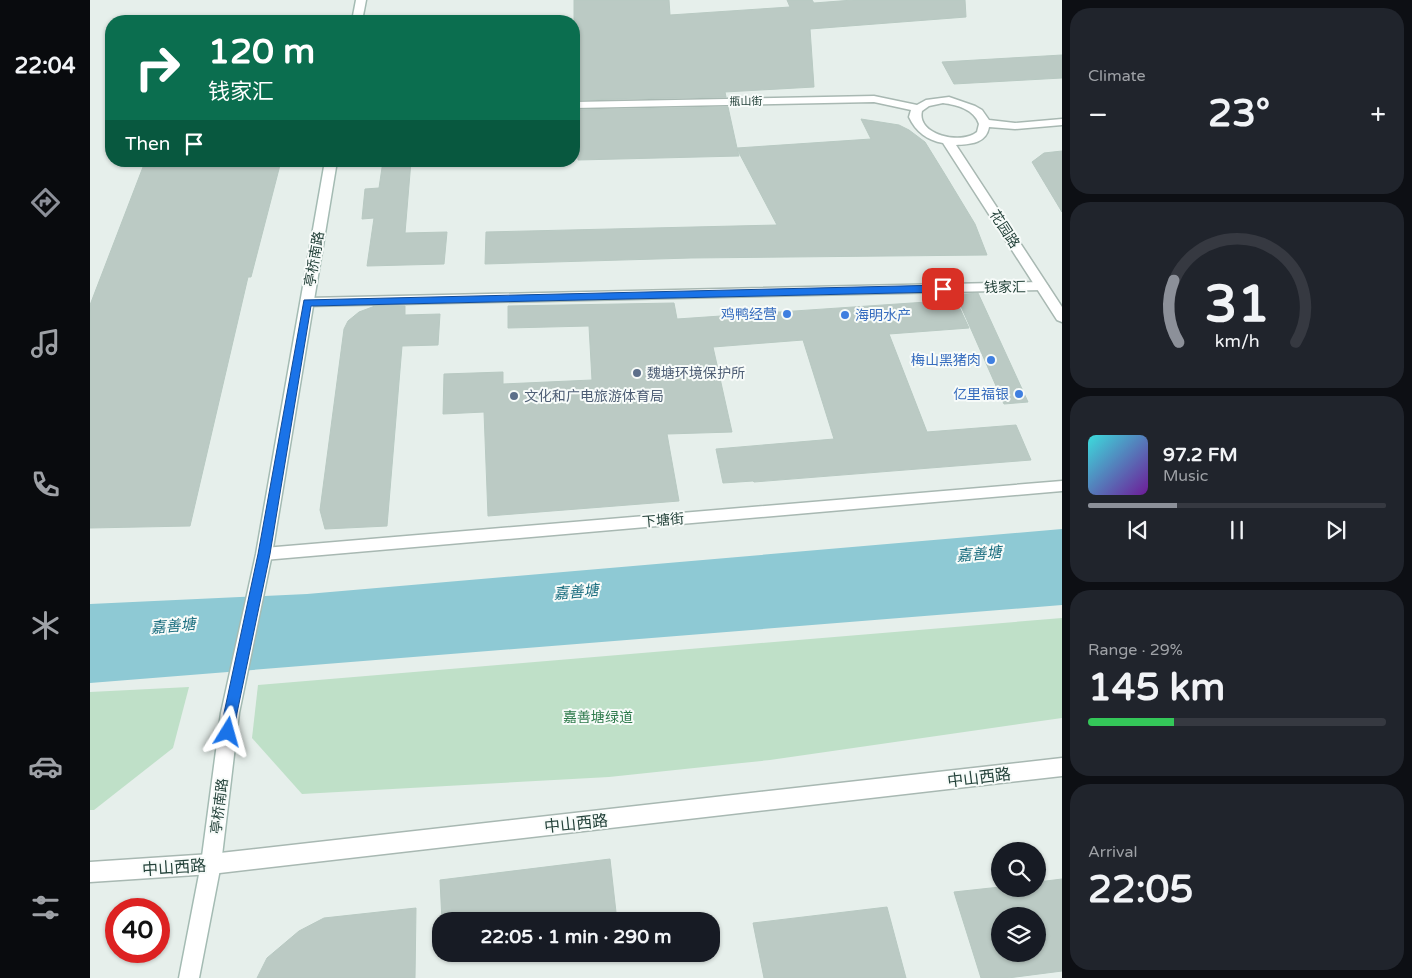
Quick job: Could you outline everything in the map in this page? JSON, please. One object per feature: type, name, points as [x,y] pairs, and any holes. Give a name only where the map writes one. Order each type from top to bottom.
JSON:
[{"type":"street","points":[[358,15],[361,0]]},
{"type":"street","name":"甁山街","points":[[580,104],[874,99],[917,108]]},
{"type":"street","points":[[932,101],[954,101],[974,110],[981,116],[984,123],[984,130],[979,136],[966,141],[948,142],[927,134],[915,121],[914,114],[917,108],[932,101]]},
{"type":"street","points":[[984,123],[1016,126],[1062,122]]},
{"type":"street","name":"花园路","points":[[948,142],[1062,317]]},
{"type":"street","name":"亭桥南路","points":[[189,978],[212,864],[230,713],[264,554],[330,167]]},
{"type":"street","name":"中山西路","points":[[90,872],[212,864],[1062,767]]},
{"type":"lane","name":"钱家汇","points":[[307,302],[1043,286]]},
{"type":"lane","name":"下塘街","points":[[264,554],[1062,486]]},
{"type":"green space","name":"嘉善塘绿道","points":[[1062,618],[1062,718],[770,760],[609,777],[302,794],[252,738],[258,685]]},
{"type":"green space","points":[[189,687],[173,748],[94,810],[90,810],[90,692]]},
{"type":"water","name":"嘉善塘","points":[[1062,529],[1062,605],[90,683],[90,604],[307,594]]},
{"type":"building","points":[[574,0],[669,0],[670,15],[790,7],[787,0],[812,0],[814,3],[853,0],[965,0],[966,17],[810,29],[814,87],[725,92],[726,97],[580,100],[580,15],[574,15]]},
{"type":"building","points":[[1062,55],[1062,78],[954,84],[942,62]]},
{"type":"building","points":[[728,107],[737,148],[871,139],[861,119],[899,125],[925,142],[975,224],[987,255],[691,258],[485,264],[486,232],[777,225],[737,149],[739,156],[580,160],[580,110]]},
{"type":"building","points":[[1062,151],[1062,212],[1032,162],[1044,153]]},
{"type":"building","points":[[143,167],[279,167],[251,277],[248,277],[190,526],[90,528],[90,305]]},
{"type":"building","points":[[382,167],[410,167],[405,233],[447,232],[444,264],[367,266],[374,218],[362,219],[365,189],[379,188]]},
{"type":"building","points":[[978,293],[1028,402],[1004,404],[956,295]]},
{"type":"building","points":[[956,300],[969,328],[889,334],[927,432],[1016,425],[1031,460],[723,483],[716,449],[834,439],[803,340],[713,347],[732,432],[667,434],[679,501],[488,516],[484,412],[443,414],[444,374],[503,372],[503,384],[592,380],[589,326],[508,328],[508,306],[674,303],[677,319]]},
{"type":"building","points":[[375,306],[405,306],[405,315],[440,314],[438,345],[402,346],[387,526],[325,529],[320,510],[344,329],[348,321],[359,312]]},
{"type":"building","points":[[610,859],[616,912],[442,912],[440,880]]},
{"type":"building","points":[[1062,879],[1062,971],[1008,978],[981,978],[954,892],[991,888],[991,897],[1046,897],[1046,881]]},
{"type":"building","points":[[887,907],[906,978],[764,978],[753,923]]},
{"type":"building","points":[[416,908],[415,978],[257,978],[267,958],[299,931],[324,918]]},
{"type":"place","name":"鸡鸭经营","points":[[787,314]]},
{"type":"place","name":"海明水产","points":[[845,315]]},
{"type":"place","name":"梅山黑猪肉","points":[[991,360]]},
{"type":"place","name":"魏塘环境保护所","points":[[637,373]]},
{"type":"place","name":"亿里福银","points":[[1019,394]]},
{"type":"place","name":"文化和广电旅游体育局","points":[[514,396]]},
{"type":"route","points":[[228,732],[230,713],[264,554],[307,302],[943,289]]}]
